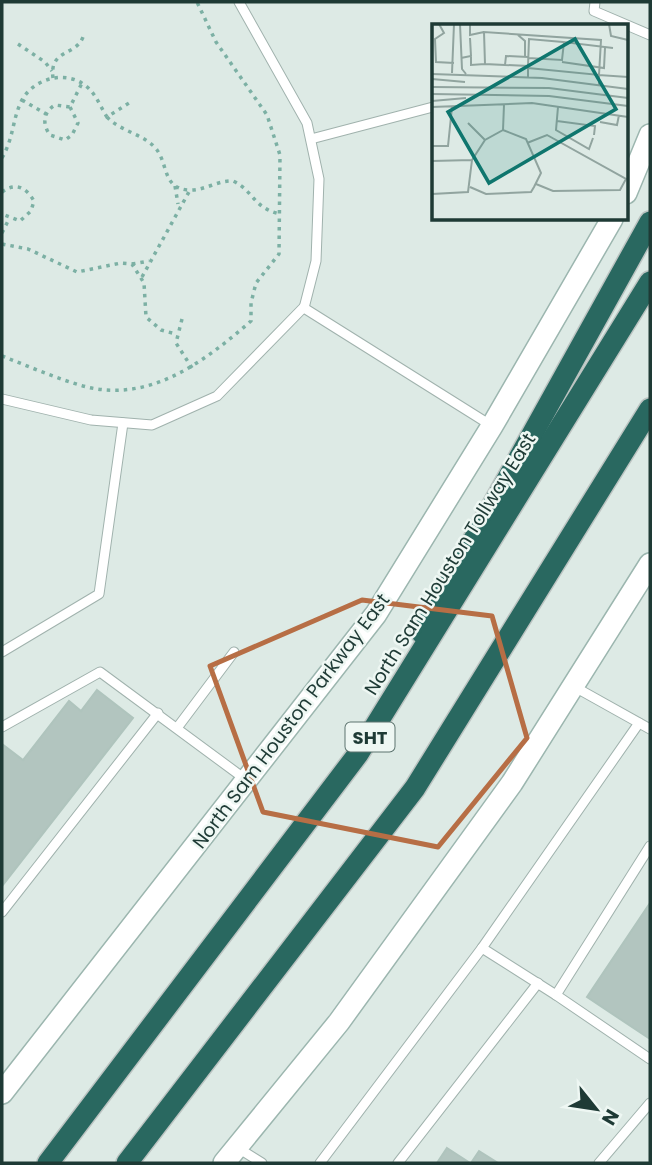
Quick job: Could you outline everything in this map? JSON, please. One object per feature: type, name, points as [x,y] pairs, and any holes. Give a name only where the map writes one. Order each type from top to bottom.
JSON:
[{"type":"highway","points":[[397,695],[427,619],[650,222]]},
{"type":"highway","name":"North Sam Houston Tollway East","points":[[48,1163],[358,754],[397,695],[650,282]]},
{"type":"highway","points":[[127,1163],[415,788],[650,410]]},
{"type":"main road","points":[[628,188],[650,135]]},
{"type":"main road","name":"North Sam Houston Parkway East","points":[[2,1093],[376,614],[492,426],[611,220]]},
{"type":"main road","points":[[230,1155],[340,1022],[512,783],[650,564]]},
{"type":"lane","points":[[2,399],[91,420],[152,425],[217,396],[304,307],[316,261],[319,193],[311,139],[307,123],[239,2]]},
{"type":"lane","points":[[595,2],[594,11],[624,24]]},
{"type":"lane","points":[[628,26],[650,35]]},
{"type":"lane","points":[[311,139],[432,107]]},
{"type":"lane","points":[[304,307],[492,426]]},
{"type":"lane","points":[[2,652],[99,594],[123,423]]},
{"type":"lane","points":[[177,728],[234,652]]},
{"type":"lane","points":[[2,727],[100,672],[247,780]]},
{"type":"lane","points":[[573,686],[650,729]]},
{"type":"lane","points":[[2,912],[158,713]]},
{"type":"lane","points":[[320,1163],[482,947],[639,723]]},
{"type":"lane","points":[[556,995],[650,846]]},
{"type":"lane","points":[[482,947],[650,1059]]},
{"type":"lane","points":[[398,1163],[538,983]]},
{"type":"lane","points":[[600,1163],[650,1103]]},
{"type":"lane","points":[[230,1155],[262,1163]]},
{"type":"path","points":[[2,356],[85,387],[142,388],[192,368],[251,321],[256,283],[279,254],[280,155],[267,115],[216,42],[197,2]]},
{"type":"path","points":[[43,60],[58,58],[77,47],[83,37]]},
{"type":"path","points":[[18,44],[43,60],[52,71],[53,78]]},
{"type":"path","points":[[52,71],[58,58]]},
{"type":"path","points":[[2,158],[13,136],[22,100],[40,83],[53,78],[82,83],[95,94],[107,117],[117,126],[153,145],[160,153],[168,180],[176,186],[190,190],[233,181],[248,191],[262,209],[280,214]]},
{"type":"path","points":[[70,107],[82,83]]},
{"type":"path","points":[[22,100],[46,114]]},
{"type":"path","points":[[107,117],[129,103]]},
{"type":"path","points":[[54,105],[70,107],[78,123],[72,135],[65,140],[50,135],[46,130],[46,114],[54,105]]},
{"type":"path","points":[[2,192],[17,186],[23,188],[34,201],[26,218],[20,221],[2,214]]},
{"type":"path","points":[[176,186],[179,206]]},
{"type":"path","points":[[176,334],[161,330],[146,317],[142,278],[190,190]]},
{"type":"path","points":[[2,233],[9,218]]},
{"type":"path","points":[[2,244],[28,249],[77,272],[121,263],[149,261]]},
{"type":"path","points":[[132,264],[142,278]]},
{"type":"path","points":[[182,319],[176,334],[181,355],[192,368]]},
{"type":"highlighted area","points":[[362,600],[492,616],[527,738],[438,847],[263,812],[210,666]]},
{"type":"building","points":[[97,690],[133,718],[2,886],[2,744],[23,760],[69,701],[81,711]]},
{"type":"building","points":[[650,903],[650,1039],[587,997]]},
{"type":"building","points":[[447,1148],[470,1163],[437,1163]]},
{"type":"building","points":[[479,1151],[498,1163],[471,1163]]}]
